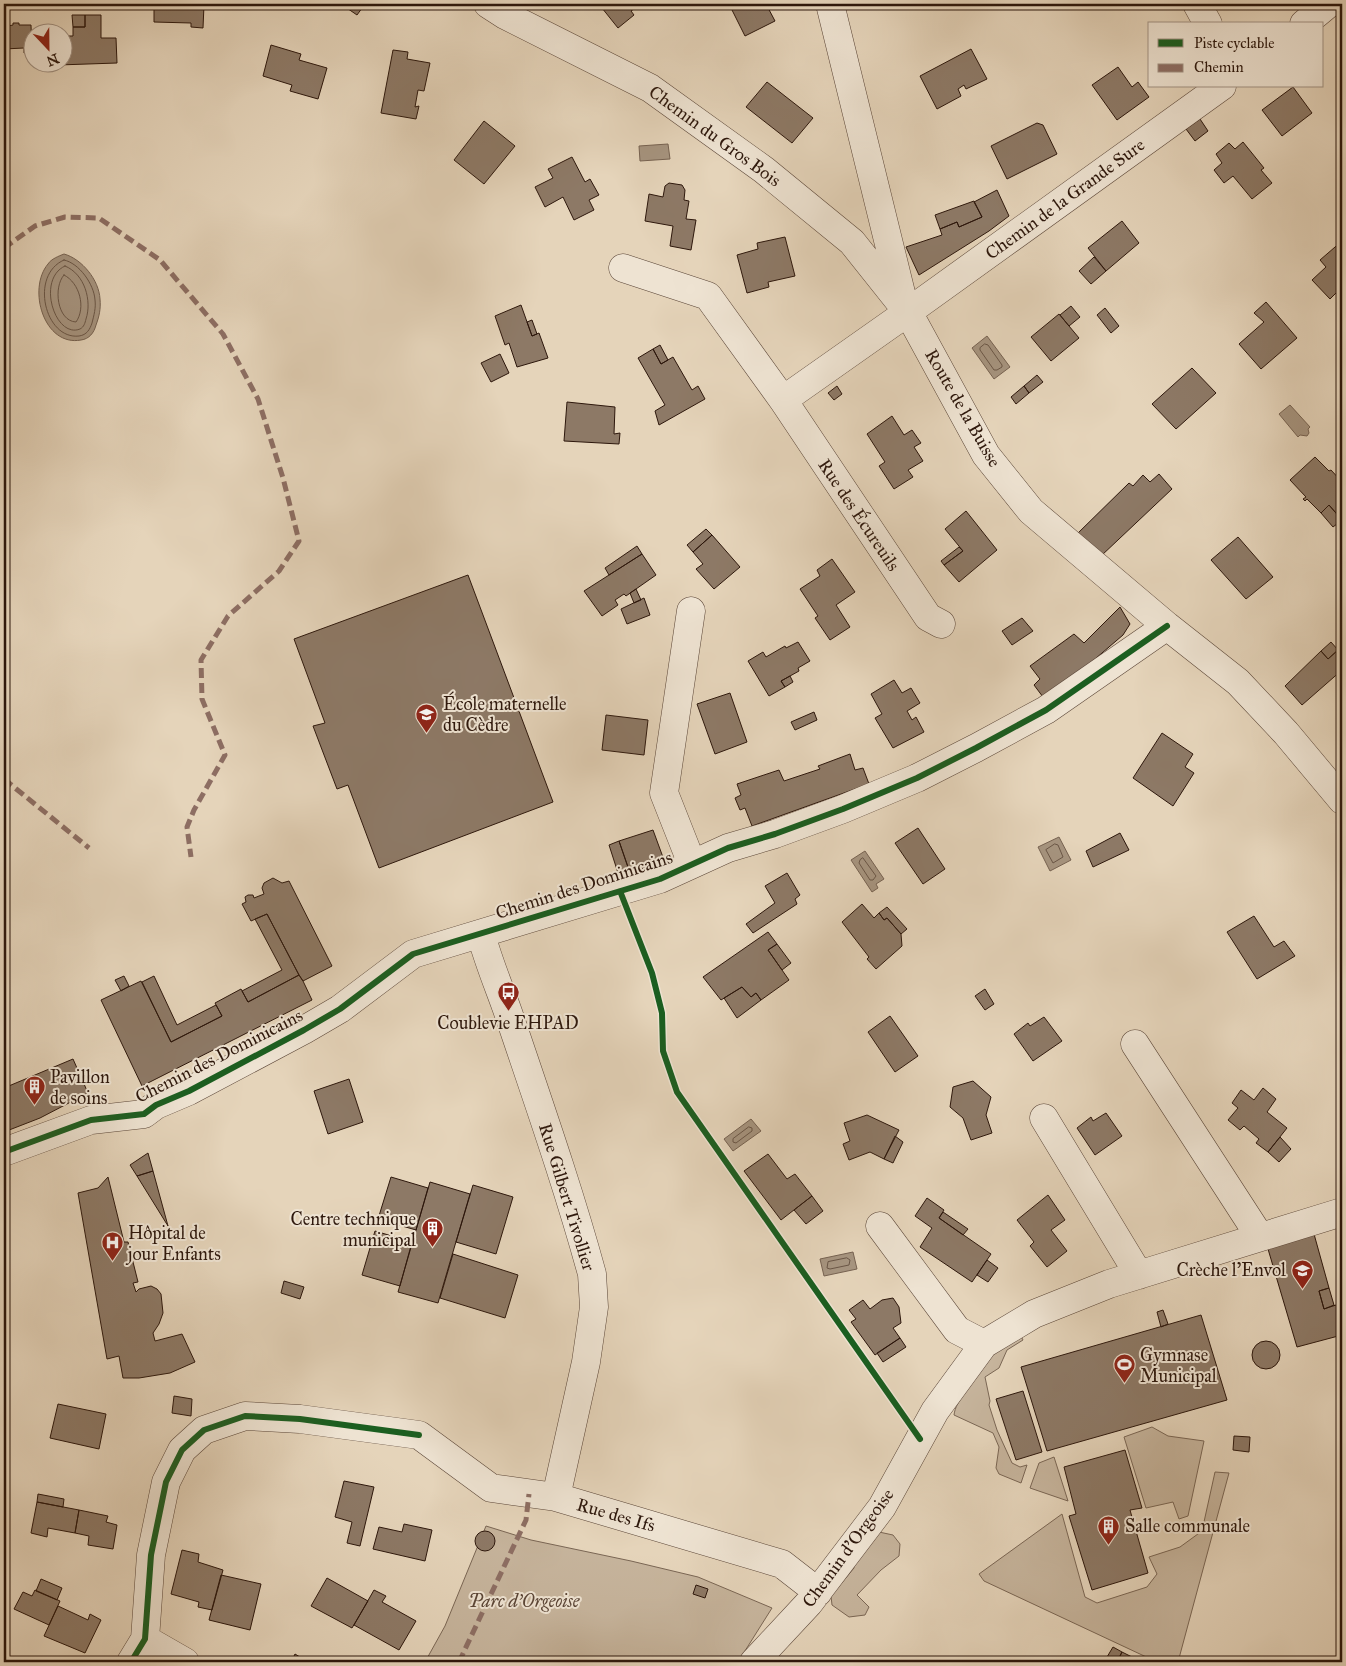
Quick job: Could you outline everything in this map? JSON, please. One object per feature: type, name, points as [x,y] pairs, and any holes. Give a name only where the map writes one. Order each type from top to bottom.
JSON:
[{"type":"street","name":"Chemin du Gros Bois","points":[[488,4],[505,15],[650,88],[764,170],[852,242],[908,312]]},
{"type":"street","name":"Route de la Buisse","points":[[830,4],[902,296],[908,312],[986,455],[1032,511],[1167,626],[1238,682],[1286,733],[1342,800]]},
{"type":"street","points":[[1197,4],[1207,22]]},
{"type":"street","points":[[1306,22],[1328,4]]},
{"type":"street","name":"Chemin de la Grande Sure","points":[[908,312],[1219,88]]},
{"type":"street","name":"Rue des Écureuils","points":[[623,268],[708,296],[782,400],[928,617],[941,624]]},
{"type":"street","points":[[782,400],[908,312]]},
{"type":"street","points":[[691,612],[664,793],[692,864]]},
{"type":"street","name":"Chemin des Dominicains","points":[[4,1152],[91,1120],[144,1114],[156,1105],[189,1091],[340,1009],[412,954],[660,879],[728,848],[775,834],[843,809],[917,778],[1046,710],[1167,626]]},
{"type":"street","name":"Rue Gilbert Tivollier","points":[[481,934],[489,962],[532,1081],[584,1243],[592,1274],[594,1307],[586,1362],[556,1497]]},
{"type":"street","points":[[1135,1044],[1260,1237]]},
{"type":"street","points":[[1044,1118],[1139,1275]]},
{"type":"street","name":"Chemin d'Orgeoise","points":[[754,1662],[818,1592],[882,1507],[935,1411],[984,1344],[1034,1314],[1109,1284],[1342,1212]]},
{"type":"street","points":[[880,1226],[957,1330],[984,1344]]},
{"type":"street","name":"Rue des Ifs","points":[[145,1639],[152,1555],[166,1482],[182,1450],[204,1430],[245,1416],[300,1419],[419,1435],[491,1488],[556,1497],[782,1564],[818,1592]]},
{"type":"street","points":[[131,1662],[145,1639],[185,1662]]},
{"type":"green space","points":[[1020,1334],[1023,1340],[1007,1350],[999,1368],[985,1377],[990,1401],[989,1405],[997,1430],[1012,1463],[1020,1467],[1027,1465],[1021,1483],[999,1474],[996,1468],[999,1447],[993,1433],[954,1415],[959,1402],[981,1368],[995,1353]]},
{"type":"green space","points":[[1152,1427],[1168,1436],[1204,1441],[1188,1516],[1179,1519],[1173,1502],[1146,1508],[1124,1437]]},
{"type":"green space","points":[[1054,1457],[1068,1501],[1030,1488],[1039,1463]]},
{"type":"green space","points":[[1215,1472],[1229,1473],[1178,1662],[1157,1662],[984,1581],[979,1574],[1062,1514],[1085,1597],[1097,1603],[1147,1587],[1157,1574],[1149,1557],[1180,1547],[1202,1531]]},
{"type":"green space","name":"Parc d'Orgeoise","points":[[486,1526],[531,1540],[698,1577],[772,1608],[738,1662],[425,1662],[445,1626]]},
{"type":"green space","points":[[879,1532],[893,1535],[900,1544],[899,1556],[881,1570],[857,1595],[869,1607],[865,1615],[849,1617],[832,1605],[831,1596],[854,1568],[854,1558]]},
{"type":"water","points":[[668,144],[670,159],[640,161],[639,146]]},
{"type":"water","points":[[64,254],[83,265],[93,278],[99,292],[100,313],[95,328],[89,337],[81,340],[68,340],[57,335],[49,326],[39,301],[39,287],[42,275],[49,262]]},
{"type":"water","points":[[987,336],[1010,367],[994,379],[972,348]]},
{"type":"water","points":[[1290,405],[1310,427],[1307,436],[1300,435],[1298,437],[1279,414]]},
{"type":"water","points":[[1059,837],[1071,860],[1050,871],[1038,847]]},
{"type":"water","points":[[865,851],[884,879],[876,884],[878,888],[872,892],[851,860]]},
{"type":"water","points":[[751,1119],[761,1131],[733,1151],[724,1139]]},
{"type":"water","points":[[853,1252],[857,1269],[824,1276],[820,1259]]},
{"type":"building","points":[[154,4],[204,5],[203,28],[191,27],[191,23],[154,22]]},
{"type":"building","points":[[341,4],[365,4],[357,15]]},
{"type":"building","points":[[607,4],[641,4],[631,11],[634,15],[618,28],[602,8]]},
{"type":"building","points":[[729,4],[766,4],[775,21],[745,36]]},
{"type":"building","points":[[4,12],[7,12],[8,26],[13,25],[13,23],[22,25],[22,48],[4,49]]},
{"type":"building","points":[[72,15],[85,15],[85,27],[73,27]]},
{"type":"building","points":[[85,15],[101,15],[101,38],[116,38],[117,63],[72,65],[73,27],[85,27]]},
{"type":"building","points":[[271,45],[301,54],[299,60],[327,68],[318,99],[290,91],[292,85],[263,76]]},
{"type":"building","points":[[971,49],[987,79],[966,89],[964,85],[958,89],[961,96],[937,109],[920,76]]},
{"type":"building","points":[[393,50],[408,52],[407,59],[430,63],[424,91],[418,90],[415,107],[419,106],[416,119],[381,113]]},
{"type":"building","points":[[1118,67],[1132,87],[1138,82],[1149,97],[1117,120],[1092,85]]},
{"type":"building","points":[[767,82],[813,118],[792,143],[746,107]]},
{"type":"building","points":[[1294,88],[1312,113],[1282,136],[1262,110]]},
{"type":"building","points":[[1200,119],[1208,131],[1195,141],[1186,129]]},
{"type":"building","points":[[484,121],[515,146],[484,184],[454,160]]},
{"type":"building","points":[[1037,123],[1043,125],[1057,154],[1007,179],[991,146]]},
{"type":"building","points":[[1243,142],[1264,168],[1261,170],[1272,183],[1252,199],[1233,176],[1224,183],[1214,170],[1222,163],[1216,154],[1229,143],[1235,149]]},
{"type":"building","points":[[572,157],[585,182],[590,179],[599,195],[589,200],[594,210],[574,220],[563,197],[545,207],[535,187],[553,178],[548,169]]},
{"type":"building","points":[[669,183],[682,185],[685,190],[684,200],[689,201],[686,219],[696,220],[691,250],[670,246],[673,226],[645,221],[649,194],[663,197],[665,186]]},
{"type":"building","points":[[997,190],[1009,216],[989,231],[919,275],[906,247],[942,235],[940,229],[957,222],[959,227],[982,217],[974,202]]},
{"type":"building","points":[[974,201],[982,217],[959,227],[957,222],[940,229],[935,215]]},
{"type":"building","points":[[1122,221],[1139,243],[1106,271],[1088,248]]},
{"type":"building","points":[[785,237],[795,276],[768,282],[769,287],[747,293],[737,255],[758,249],[757,243]]},
{"type":"building","points":[[1342,241],[1342,287],[1330,299],[1312,280],[1326,267],[1320,260]]},
{"type":"building","points":[[1094,257],[1106,271],[1091,284],[1079,271]]},
{"type":"building","points":[[1266,302],[1297,338],[1261,369],[1239,344],[1264,322],[1254,313]]},
{"type":"building","points":[[521,305],[532,336],[539,333],[548,358],[517,367],[509,343],[505,345],[495,316]]},
{"type":"building","points":[[1071,306],[1080,317],[1069,326],[1060,315]]},
{"type":"building","points":[[1105,308],[1119,326],[1111,333],[1097,315]]},
{"type":"building","points":[[1059,314],[1079,338],[1051,361],[1031,337]]},
{"type":"building","points":[[532,320],[537,334],[532,336],[527,322]]},
{"type":"building","points":[[660,345],[668,360],[661,364],[653,349]]},
{"type":"building","points":[[653,349],[661,364],[673,357],[692,390],[698,386],[705,399],[659,425],[655,411],[665,405],[638,358]]},
{"type":"building","points":[[500,354],[509,373],[491,382],[481,363]]},
{"type":"building","points":[[1192,368],[1216,393],[1176,429],[1152,404]]},
{"type":"building","points":[[1037,375],[1043,382],[1029,393],[1024,386]]},
{"type":"building","points":[[837,386],[842,394],[834,400],[828,393]]},
{"type":"building","points":[[1024,386],[1029,393],[1016,404],[1011,397]]},
{"type":"building","points":[[567,402],[615,407],[614,434],[620,433],[619,444],[564,441]]},
{"type":"building","points":[[892,416],[904,435],[912,430],[921,443],[914,447],[923,461],[908,470],[913,477],[894,489],[879,466],[885,462],[867,434]]},
{"type":"building","points":[[1315,457],[1342,482],[1342,520],[1329,505],[1321,513],[1307,499],[1305,501],[1303,499],[1306,497],[1290,480]]},
{"type":"building","points":[[1159,474],[1172,489],[1101,556],[1076,535],[1129,483],[1133,486],[1143,475],[1150,482]]},
{"type":"building","points":[[1329,505],[1342,520],[1333,527],[1321,513]]},
{"type":"building","points":[[966,511],[997,550],[959,582],[944,565],[963,551],[945,529]]},
{"type":"building","points":[[706,529],[712,535],[693,552],[687,545]]},
{"type":"building","points":[[712,535],[740,567],[714,589],[696,569],[703,564],[693,552]]},
{"type":"building","points":[[1238,537],[1273,577],[1246,599],[1211,560]]},
{"type":"building","points":[[637,546],[642,554],[609,575],[605,568]]},
{"type":"building","points":[[959,547],[963,551],[944,565],[941,561]]},
{"type":"building","points":[[642,554],[656,575],[626,596],[624,594],[615,600],[618,605],[602,616],[584,591]]},
{"type":"building","points":[[832,559],[855,592],[836,605],[850,627],[830,640],[815,618],[818,616],[800,589],[820,576],[817,570]]},
{"type":"building","points":[[468,575],[553,802],[379,868],[348,785],[337,789],[313,726],[325,723],[294,639]]},
{"type":"building","points":[[636,589],[641,600],[634,603],[630,593]]},
{"type":"building","points":[[644,598],[650,615],[627,624],[621,609]]},
{"type":"building","points":[[1120,607],[1130,624],[1123,635],[1088,665],[1043,697],[1034,685],[1040,679],[1030,666],[1074,634],[1084,643]]},
{"type":"building","points":[[1022,618],[1033,631],[1012,645],[1002,631]]},
{"type":"building","points":[[798,642],[810,661],[798,668],[799,671],[781,681],[785,687],[769,696],[748,661],[763,652],[766,657],[785,646],[786,648]]},
{"type":"building","points":[[1331,642],[1338,650],[1328,659],[1321,651]]},
{"type":"building","points":[[1338,650],[1342,655],[1342,670],[1302,705],[1285,686],[1321,651],[1328,659]]},
{"type":"building","points":[[790,676],[793,682],[785,687],[781,681]]},
{"type":"building","points":[[894,680],[902,693],[911,688],[920,703],[907,711],[912,720],[916,717],[924,732],[893,748],[875,718],[882,714],[871,694]]},
{"type":"building","points":[[730,693],[747,742],[715,754],[697,704]]},
{"type":"building","points":[[814,712],[817,720],[795,730],[791,722]]},
{"type":"building","points":[[606,715],[648,720],[644,755],[602,750]]},
{"type":"building","points":[[1162,733],[1193,754],[1185,767],[1194,773],[1173,806],[1133,778]]},
{"type":"building","points":[[850,754],[855,770],[863,768],[869,784],[752,826],[745,808],[740,810],[735,798],[741,795],[737,784],[779,770],[784,781],[820,769],[818,766]]},
{"type":"building","points":[[918,828],[945,869],[923,884],[895,843]]},
{"type":"building","points":[[653,830],[664,860],[630,873],[619,841]]},
{"type":"building","points":[[1120,833],[1129,850],[1093,867],[1086,851]]},
{"type":"building","points":[[619,841],[630,873],[619,876],[609,845]]},
{"type":"building","points":[[787,873],[800,895],[795,899],[797,904],[753,933],[746,924],[775,903],[765,886]]},
{"type":"building","points":[[273,878],[282,883],[289,881],[332,966],[303,981],[267,914],[251,921],[242,904],[246,902],[245,897],[248,895],[253,895],[254,898],[264,894],[262,888],[264,883]]},
{"type":"building","points":[[862,904],[874,918],[879,913],[884,920],[887,918],[901,934],[902,946],[876,969],[842,922]]},
{"type":"building","points":[[887,907],[907,929],[901,934],[887,918],[884,920],[879,913]]},
{"type":"building","points":[[267,914],[299,975],[248,1002],[242,991],[282,970],[255,919]]},
{"type":"building","points":[[1254,916],[1274,947],[1284,941],[1295,956],[1257,979],[1227,932]]},
{"type":"building","points":[[768,932],[777,944],[768,950],[789,980],[761,1000],[756,993],[751,997],[742,987],[721,1000],[703,977]]},
{"type":"building","points":[[777,944],[791,963],[782,970],[768,950]]},
{"type":"building","points":[[299,975],[312,1000],[142,1086],[101,1000],[141,981],[171,1042],[222,1016],[215,1003],[241,989],[248,1002]]},
{"type":"building","points":[[124,976],[129,986],[121,991],[115,980]]},
{"type":"building","points":[[154,976],[177,1025],[216,1005],[222,1016],[171,1042],[142,982]]},
{"type":"building","points":[[742,987],[751,997],[756,993],[761,1000],[737,1018],[724,998]]},
{"type":"building","points":[[985,989],[994,1004],[985,1010],[975,996]]},
{"type":"building","points":[[890,1016],[918,1056],[895,1072],[868,1032]]},
{"type":"building","points":[[1044,1017],[1062,1041],[1033,1061],[1014,1034],[1028,1023],[1030,1026]]},
{"type":"building","name":"Pavillon de soins","points":[[73,1059],[88,1093],[40,1118],[4,1132],[4,1088]]},
{"type":"building","points":[[349,1079],[363,1122],[328,1134],[314,1091]]},
{"type":"building","points":[[973,1081],[991,1097],[986,1115],[992,1133],[971,1140],[963,1118],[950,1107],[953,1087]]},
{"type":"building","points":[[1263,1088],[1276,1099],[1267,1112],[1287,1128],[1268,1152],[1256,1143],[1259,1139],[1244,1126],[1240,1130],[1228,1120],[1238,1108],[1232,1103],[1241,1090],[1254,1100]]},
{"type":"building","points":[[1106,1113],[1122,1136],[1095,1155],[1077,1128],[1091,1117],[1093,1121]]},
{"type":"building","points":[[867,1115],[899,1130],[884,1159],[870,1152],[849,1160],[843,1144],[850,1141],[844,1123]]},
{"type":"building","points":[[895,1136],[903,1142],[893,1163],[884,1159]]},
{"type":"building","points":[[1280,1137],[1291,1149],[1279,1162],[1268,1152]]},
{"type":"building","points":[[148,1153],[153,1171],[137,1176],[130,1165]]},
{"type":"building","points":[[768,1154],[787,1179],[795,1174],[812,1196],[781,1220],[744,1171]]},
{"type":"building","points":[[153,1171],[168,1226],[137,1176]]},
{"type":"building","name":"Hôpital de jour Enfants","points":[[108,1177],[124,1242],[128,1242],[138,1282],[133,1283],[136,1292],[139,1289],[151,1286],[161,1294],[163,1313],[153,1333],[155,1341],[182,1334],[195,1362],[170,1373],[139,1378],[123,1378],[119,1356],[107,1359],[78,1193],[98,1188]]},
{"type":"building","points":[[391,1177],[428,1188],[416,1230],[378,1219]]},
{"type":"building","name":"Centre technique municipal","points":[[430,1182],[470,1194],[438,1303],[398,1292]]},
{"type":"building","points":[[473,1185],[513,1197],[496,1254],[456,1242]]},
{"type":"building","points":[[1048,1195],[1065,1220],[1051,1230],[1067,1251],[1047,1267],[1030,1246],[1034,1242],[1017,1220]]},
{"type":"building","points":[[812,1196],[823,1211],[806,1224],[794,1210]]},
{"type":"building","points":[[927,1198],[944,1210],[939,1218],[991,1254],[972,1282],[920,1247],[932,1228],[915,1216]]},
{"type":"building","points":[[943,1212],[968,1229],[963,1235],[939,1218]]},
{"type":"building","points":[[375,1231],[412,1242],[400,1286],[362,1275]]},
{"type":"building","name":"Crèche l'Envol","points":[[1314,1234],[1329,1288],[1319,1291],[1324,1309],[1342,1303],[1342,1335],[1297,1347],[1268,1249]]},
{"type":"building","points":[[453,1254],[518,1275],[505,1318],[440,1298]]},
{"type":"building","points":[[987,1260],[998,1268],[988,1282],[977,1275]]},
{"type":"building","points":[[284,1281],[304,1287],[300,1299],[281,1293]]},
{"type":"building","points":[[1329,1288],[1334,1305],[1324,1309],[1319,1291]]},
{"type":"building","points":[[4,1291],[8,1332],[4,1332]]},
{"type":"building","points":[[893,1298],[899,1307],[901,1323],[893,1328],[900,1338],[875,1355],[851,1322],[856,1319],[849,1310],[863,1300],[870,1309],[882,1300]]},
{"type":"building","points":[[1163,1310],[1168,1324],[1161,1327],[1157,1312]]},
{"type":"building","name":"Gymnase Municipal","points":[[1201,1315],[1227,1400],[1047,1451],[1021,1367]]},
{"type":"building","points":[[900,1338],[906,1347],[883,1362],[877,1353]]},
{"type":"building","points":[[1266,1341],[1276,1345],[1280,1355],[1276,1365],[1266,1369],[1256,1365],[1252,1355],[1256,1345]]},
{"type":"building","points":[[1023,1391],[1042,1452],[1016,1460],[996,1399]]},
{"type":"building","points":[[174,1396],[192,1399],[191,1416],[172,1413]]},
{"type":"building","points":[[58,1404],[106,1414],[99,1449],[50,1438]]},
{"type":"building","points":[[1234,1436],[1250,1437],[1249,1452],[1233,1450]]},
{"type":"building","name":"Salle communale","points":[[1125,1450],[1142,1508],[1130,1510],[1148,1573],[1092,1590],[1069,1516],[1076,1514],[1064,1467]]},
{"type":"building","points":[[344,1481],[374,1487],[360,1546],[347,1543],[352,1522],[335,1517]]},
{"type":"building","points":[[38,1494],[64,1499],[63,1507],[37,1502]]},
{"type":"building","points":[[37,1502],[79,1510],[75,1533],[48,1528],[47,1537],[31,1533]]},
{"type":"building","points":[[79,1510],[108,1516],[106,1522],[117,1525],[113,1549],[88,1545],[89,1536],[75,1533]]},
{"type":"building","points":[[404,1524],[432,1530],[425,1561],[373,1549],[379,1527],[402,1532]]},
{"type":"building","points":[[485,1531],[492,1534],[495,1541],[492,1548],[485,1551],[478,1548],[475,1541],[478,1534]]},
{"type":"building","points":[[182,1550],[199,1554],[198,1562],[223,1570],[212,1610],[198,1607],[199,1602],[171,1594]]},
{"type":"building","points":[[221,1575],[261,1584],[250,1630],[209,1620]]},
{"type":"building","points":[[327,1578],[368,1601],[352,1628],[311,1606]]},
{"type":"building","points":[[41,1579],[62,1588],[57,1600],[36,1591]]},
{"type":"building","points":[[696,1585],[708,1589],[705,1598],[693,1594]]},
{"type":"building","points":[[35,1590],[60,1601],[49,1625],[14,1609],[23,1592],[32,1596]]},
{"type":"building","points":[[374,1590],[386,1596],[382,1602],[416,1621],[399,1650],[354,1625]]},
{"type":"building","points":[[58,1606],[88,1620],[90,1614],[101,1620],[85,1653],[44,1636]]},
{"type":"building","points":[[1113,1647],[1122,1652],[1117,1662],[1104,1662]]},
{"type":"building","points":[[1122,1652],[1142,1662],[1117,1662]]},
{"type":"building","points":[[295,1654],[308,1662],[291,1662]]},
{"type":"marked path","points":[[4,248],[35,226],[65,217],[99,218],[160,260],[223,334],[258,399],[283,478],[299,541],[279,571],[228,616],[201,660],[202,699],[225,755],[194,810],[187,827],[191,857]]},
{"type":"marked path","points":[[4,779],[89,848]]},
{"type":"marked path","points":[[459,1662],[526,1520],[529,1494]]},
{"type":"cycle path","points":[[4,1152],[91,1120],[144,1114],[156,1105],[189,1091],[340,1009],[413,954],[660,879],[728,848],[775,834],[843,809],[917,778],[1046,710],[1167,626]]},
{"type":"cycle path","points":[[620,891],[652,973],[662,1013],[663,1051],[677,1092],[920,1439]]},
{"type":"cycle path","points":[[131,1662],[145,1639],[151,1555],[166,1482],[182,1450],[204,1430],[245,1416],[300,1419],[419,1435]]},
{"type":"place","name":"École maternelle du Cèdre","points":[[427,733]]},
{"type":"place","name":"Coublevie EHPAD","points":[[508,1012]]},
{"type":"place","name":"Pavillon de soins","points":[[34,1106]]},
{"type":"place","name":"Centre technique municipal","points":[[432,1248]]},
{"type":"place","name":"Hôpital de jour Enfants","points":[[112,1262]]},
{"type":"place","name":"Crèche l'Envol","points":[[1302,1289]]},
{"type":"place","name":"Gymnase Municipal","points":[[1124,1384]]},
{"type":"place","name":"Salle communale","points":[[1109,1545]]}]
